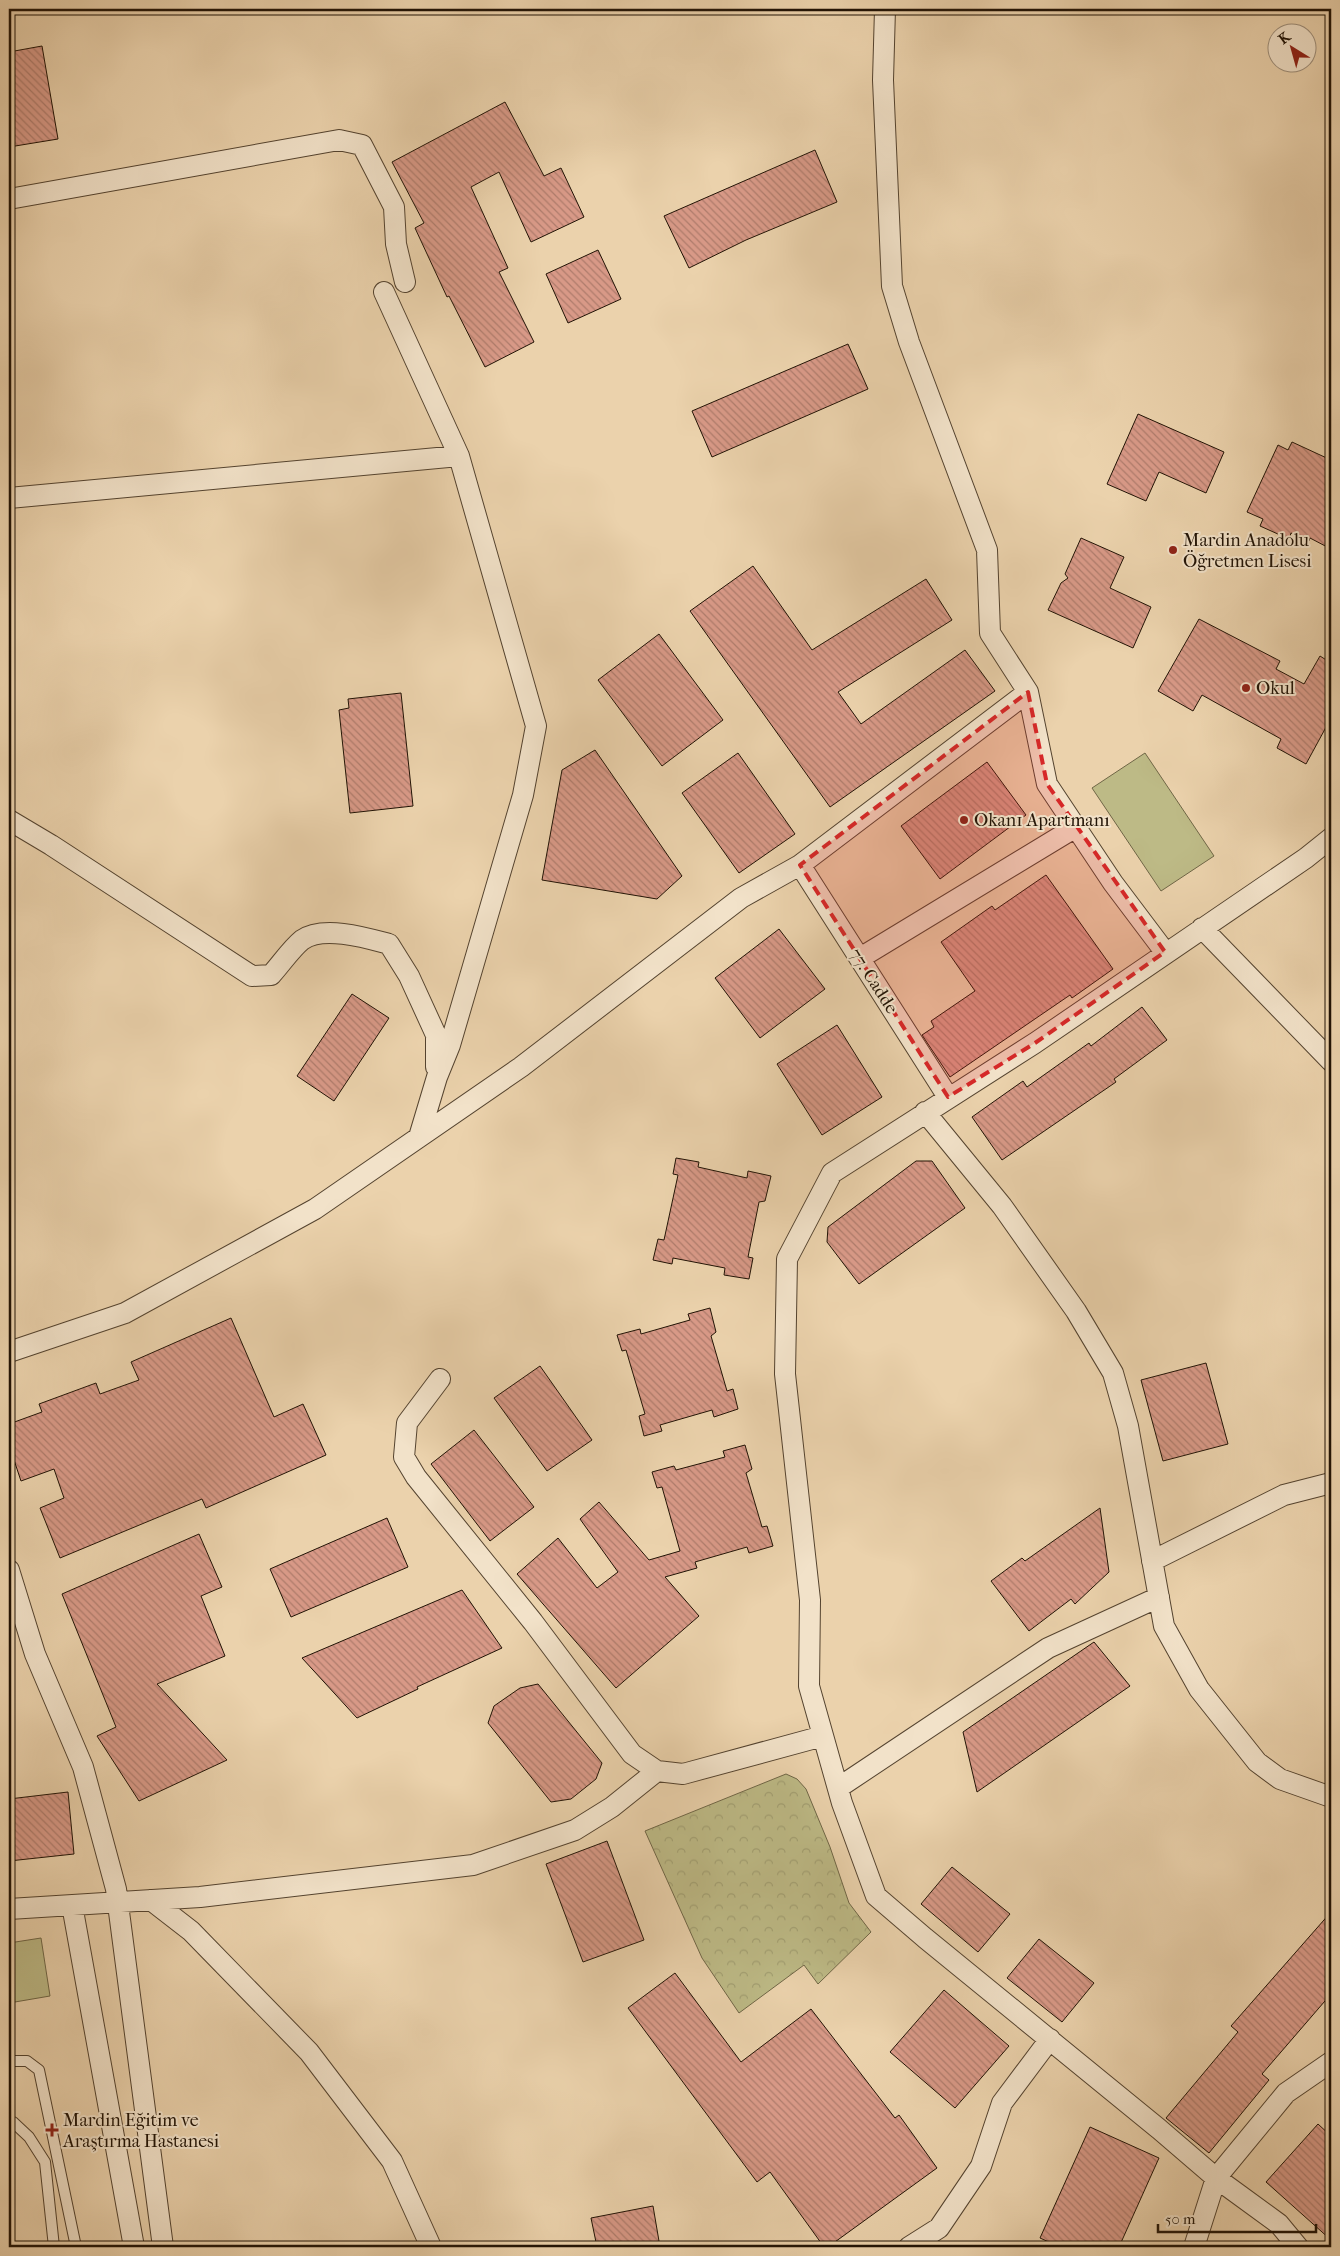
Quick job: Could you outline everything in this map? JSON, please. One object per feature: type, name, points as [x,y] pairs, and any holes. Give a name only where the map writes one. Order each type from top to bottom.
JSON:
[{"type":"street","points":[[885,9],[883,80],[892,286],[909,342],[987,550],[990,633],[1028,692],[1047,784],[1113,883],[1165,952]]},
{"type":"street","points":[[9,200],[339,140],[362,145],[394,207],[396,244],[405,282]]},
{"type":"street","points":[[384,292],[459,456],[536,726],[523,795],[450,1045],[436,1077],[419,1137]]},
{"type":"street","points":[[9,498],[459,456]]},
{"type":"street","points":[[9,1352],[125,1314],[316,1209],[521,1067],[741,898],[800,865],[1028,692]]},
{"type":"street","points":[[9,820],[252,976],[271,975],[303,939],[326,933],[358,936],[389,944],[409,976],[436,1035],[436,1077]]},
{"type":"street","points":[[860,958],[1076,827]]},
{"type":"street","points":[[1298,2247],[1279,2224],[1216,2178],[876,1896],[838,1788],[809,1686],[810,1600],[785,1374],[786,1259],[832,1174],[1034,1043],[1165,952],[1306,858],[1331,838]]},
{"type":"street","name":"77. Cadde","points":[[800,865],[948,1097]]},
{"type":"street","points":[[1202,928],[1331,1061]]},
{"type":"street","points":[[925,1112],[1002,1206],[1076,1311],[1113,1373],[1128,1426],[1164,1626],[1199,1689],[1257,1762],[1280,1779],[1331,1798]]},
{"type":"street","points":[[440,1379],[407,1424],[404,1457],[416,1477],[533,1622],[632,1754],[657,1771],[683,1774],[823,1736]]},
{"type":"street","points":[[1152,1561],[1284,1496],[1331,1483]]},
{"type":"street","points":[[9,1570],[35,1654],[83,1767],[116,1889],[163,2247]]},
{"type":"street","points":[[838,1788],[1048,1648],[1159,1597]]},
{"type":"street","points":[[9,1909],[200,1897],[473,1865],[575,1830],[612,1807],[657,1771]]},
{"type":"street","points":[[152,1900],[191,1932],[309,2052],[392,2161],[431,2247]]},
{"type":"street","points":[[72,1905],[134,2247]]},
{"type":"street","points":[[909,2247],[939,2228],[976,2174],[981,2166],[1002,2103],[1050,2039]]},
{"type":"street","points":[[1194,2247],[1216,2178],[1286,2094],[1331,2062]]},
{"type":"lane","points":[[9,2060],[27,2061],[39,2070],[76,2247]]},
{"type":"lane","points":[[9,2123],[13,2122],[29,2137],[45,2162],[54,2247]]},
{"type":"highlighted area","points":[[1028,692],[1047,784],[1165,952],[1035,1043],[948,1097],[800,865]]},
{"type":"green space","points":[[1145,753],[1214,856],[1161,891],[1092,788]]},
{"type":"green space","points":[[786,1774],[797,1779],[806,1789],[830,1847],[849,1903],[871,1932],[818,1984],[804,1965],[739,2013],[702,1958],[645,1831]]},
{"type":"green space","points":[[41,1938],[50,1996],[9,2003],[9,1943]]},
{"type":"building","points":[[42,46],[58,139],[9,147],[9,52]]},
{"type":"building","points":[[505,102],[544,176],[561,168],[584,217],[531,242],[499,172],[471,187],[508,268],[499,272],[534,342],[485,367],[449,296],[447,297],[415,228],[424,223],[392,162]]},
{"type":"building","points":[[815,150],[837,202],[746,240],[689,268],[664,216]]},
{"type":"building","points":[[598,250],[621,299],[568,323],[546,274]]},
{"type":"building","points":[[848,344],[868,389],[712,457],[692,411]]},
{"type":"building","points":[[1138,414],[1224,452],[1206,493],[1159,472],[1146,501],[1107,484]]},
{"type":"building","points":[[1292,442],[1331,460],[1331,549],[1310,538],[1309,541],[1291,533],[1289,539],[1260,526],[1263,519],[1247,512],[1278,445],[1288,450]]},
{"type":"building","points":[[1081,538],[1124,557],[1110,588],[1151,607],[1133,648],[1048,610],[1061,583],[1068,578],[1065,574]]},
{"type":"building","points":[[753,566],[812,650],[926,579],[952,620],[838,692],[861,724],[965,650],[995,691],[830,807],[690,611]]},
{"type":"building","name":"Okul","points":[[1199,619],[1280,661],[1276,669],[1304,684],[1320,656],[1331,663],[1331,718],[1306,764],[1277,748],[1281,739],[1202,695],[1193,711],[1158,691]]},
{"type":"building","points":[[659,634],[723,720],[662,766],[598,680]]},
{"type":"building","points":[[401,693],[413,806],[350,813],[339,710],[349,708],[348,699]]},
{"type":"building","points":[[595,750],[682,876],[657,899],[542,880],[562,770]]},
{"type":"building","points":[[738,753],[795,834],[739,873],[682,793]]},
{"type":"building","name":"Okan1 Apartmanı","points":[[987,762],[1026,815],[940,879],[901,826]]},
{"type":"building","points":[[1046,875],[1113,969],[1072,998],[1070,995],[950,1077],[922,1035],[934,1027],[931,1021],[975,991],[941,942],[992,906],[995,910]]},
{"type":"building","points":[[779,929],[825,989],[760,1038],[715,978]]},
{"type":"building","points":[[352,994],[389,1018],[334,1101],[297,1076]]},
{"type":"building","points":[[1142,1007],[1167,1040],[1114,1079],[1116,1082],[1002,1160],[972,1117],[1023,1081],[1027,1087],[1089,1043],[1091,1046]]},
{"type":"building","points":[[837,1025],[882,1097],[822,1135],[777,1064]]},
{"type":"building","points":[[676,1158],[699,1162],[698,1167],[747,1178],[748,1171],[771,1176],[765,1201],[759,1202],[748,1257],[753,1258],[749,1279],[724,1275],[725,1268],[673,1258],[672,1264],[653,1260],[658,1239],[664,1240],[678,1175],[673,1174]]},
{"type":"building","points":[[916,1161],[932,1161],[965,1208],[859,1284],[827,1242],[828,1227]]},
{"type":"building","points":[[710,1308],[716,1332],[711,1336],[727,1391],[733,1389],[738,1409],[714,1417],[712,1410],[660,1425],[662,1431],[644,1436],[639,1416],[645,1414],[626,1350],[622,1351],[617,1335],[640,1329],[641,1334],[690,1320],[688,1314]]},
{"type":"building","points":[[231,1318],[274,1417],[303,1404],[326,1455],[206,1508],[202,1499],[60,1558],[40,1508],[64,1498],[54,1469],[21,1481],[9,1445],[9,1424],[42,1412],[39,1404],[96,1383],[100,1394],[139,1380],[131,1362]]},
{"type":"building","points":[[1206,1363],[1228,1444],[1163,1461],[1141,1380]]},
{"type":"building","points":[[540,1366],[592,1440],[547,1471],[494,1398]]},
{"type":"building","points":[[474,1430],[534,1507],[490,1541],[431,1464]]},
{"type":"building","points":[[745,1445],[752,1469],[746,1473],[762,1527],[767,1526],[773,1546],[749,1553],[747,1547],[695,1562],[697,1568],[665,1577],[699,1616],[616,1688],[517,1574],[558,1538],[597,1588],[618,1572],[580,1519],[599,1502],[649,1560],[680,1551],[662,1487],[657,1488],[652,1472],[674,1466],[676,1470],[725,1457],[723,1451]]},
{"type":"building","points":[[1100,1508],[1109,1572],[1075,1604],[1071,1599],[1029,1631],[991,1581],[1022,1558],[1025,1561]]},
{"type":"building","points":[[387,1518],[408,1567],[291,1617],[270,1569]]},
{"type":"building","points":[[199,1534],[222,1587],[201,1596],[225,1656],[157,1684],[227,1760],[139,1801],[97,1736],[116,1727],[62,1594]]},
{"type":"building","points":[[462,1590],[502,1648],[417,1687],[418,1689],[357,1718],[302,1658]]},
{"type":"building","points":[[1094,1642],[1130,1686],[977,1792],[963,1732]]},
{"type":"building","points":[[538,1684],[602,1763],[596,1779],[571,1799],[551,1802],[488,1723],[494,1706],[520,1688]]},
{"type":"building","points":[[68,1792],[74,1854],[9,1861],[9,1799]]},
{"type":"building","points":[[607,1841],[644,1940],[583,1962],[546,1864]]},
{"type":"building","points":[[952,1867],[1010,1914],[978,1952],[921,1904]]},
{"type":"building","points":[[1331,1912],[1331,1994],[1262,2074],[1269,2080],[1209,2153],[1166,2118],[1238,2032],[1231,2026]]},
{"type":"building","points":[[1039,1939],[1094,1983],[1062,2022],[1007,1978]]},
{"type":"building","points":[[675,1973],[741,2062],[811,2009],[895,2118],[899,2115],[937,2168],[828,2247],[824,2247],[770,2172],[757,2182],[628,2008]]},
{"type":"building","points":[[944,1990],[1009,2046],[955,2108],[890,2052]]},
{"type":"building","points":[[1318,2124],[1331,2136],[1331,2240],[1266,2182]]},
{"type":"building","points":[[1090,2127],[1159,2158],[1119,2247],[1060,2247],[1040,2238]]},
{"type":"building","points":[[653,2206],[660,2247],[597,2247],[591,2218]]},
{"type":"place","name":"Mardin Anadolu Öğretmen Lisesi","points":[[1173,550]]},
{"type":"place","name":"Okul","points":[[1246,688]]},
{"type":"place","name":"Okan1 Apartmanı","points":[[964,820]]},
{"type":"place","name":"Mardin Eğitim ve Araştırma Hastanesi","points":[[52,2130]]}]
